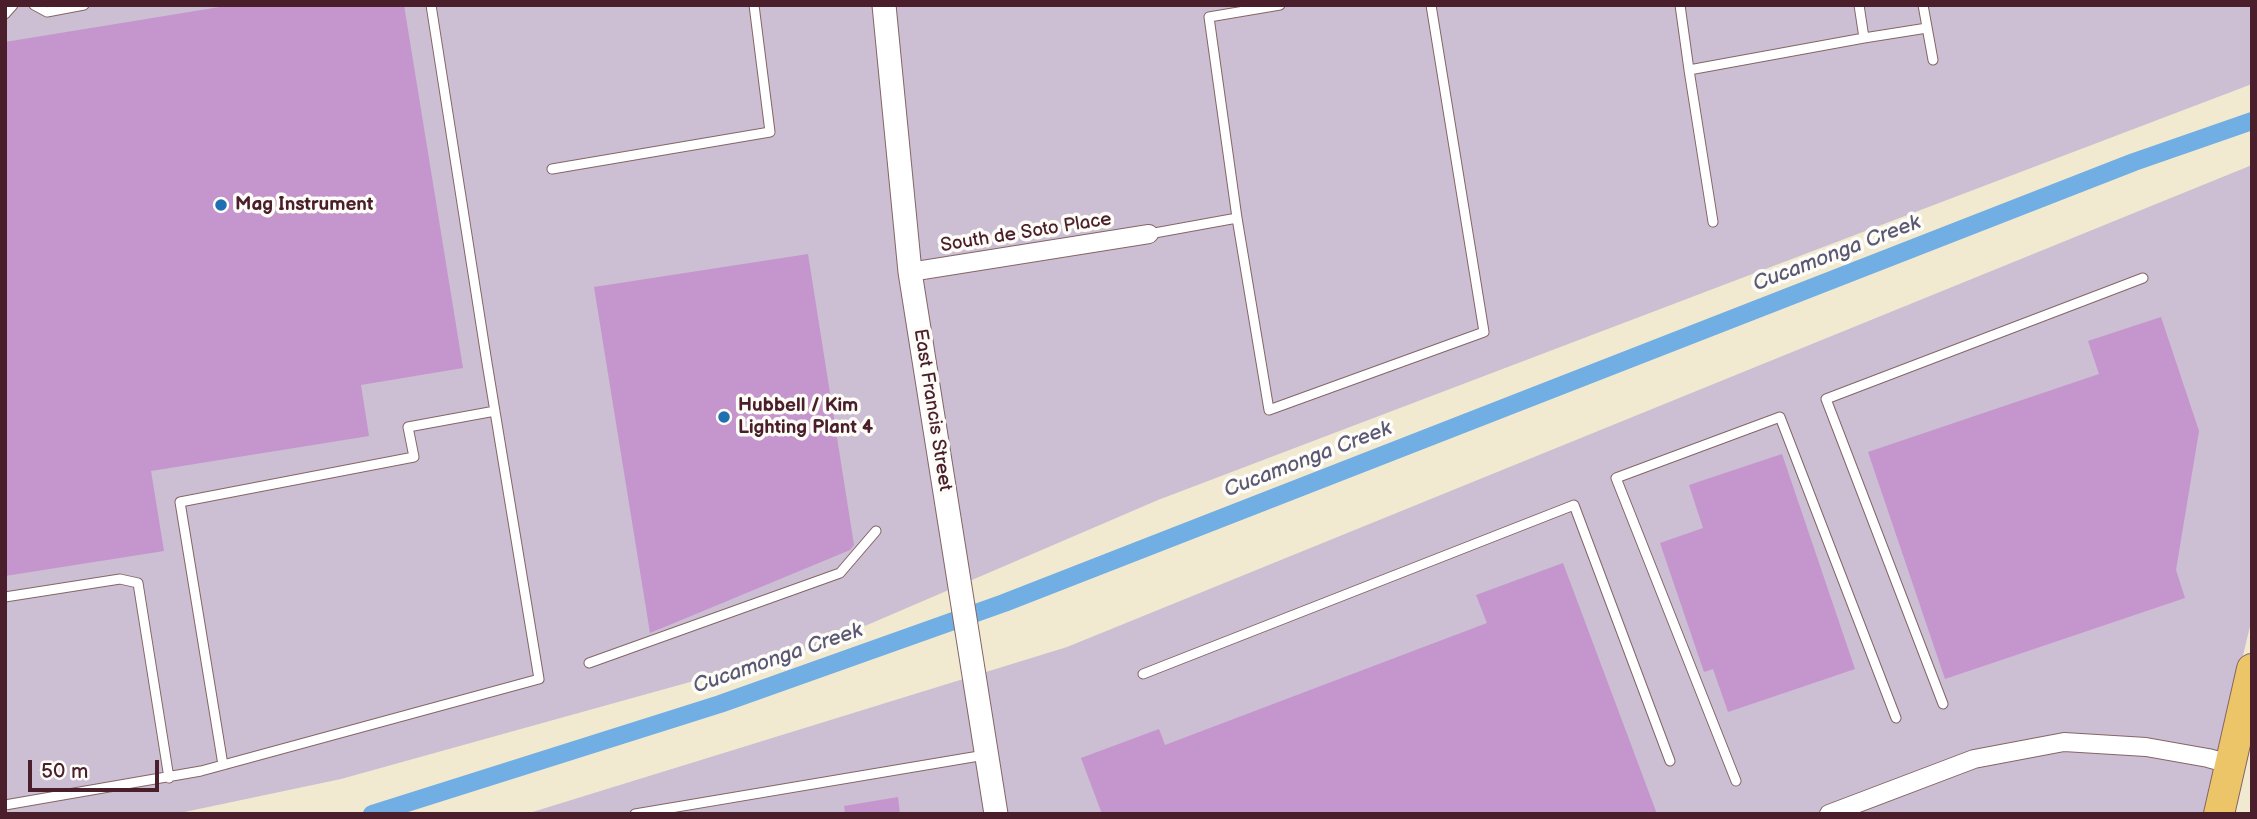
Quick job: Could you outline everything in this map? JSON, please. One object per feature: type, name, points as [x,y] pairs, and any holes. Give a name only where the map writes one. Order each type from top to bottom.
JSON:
[{"type":"main road","points":[[2219,814],[2252,669]]},
{"type":"street","name":"East Francis Street","points":[[884,5],[910,272],[996,814]]},
{"type":"street","name":"South de Soto Place","points":[[910,272],[1149,234]]},
{"type":"street","points":[[1829,814],[1974,759],[2064,742],[2146,747],[2230,764]]},
{"type":"lane","points":[[5,14],[13,5]]},
{"type":"lane","points":[[34,5],[47,12],[84,5]]},
{"type":"lane","points":[[5,805],[169,778],[539,679],[431,5]]},
{"type":"lane","points":[[552,169],[770,132],[754,5]]},
{"type":"lane","points":[[1280,5],[1209,17],[1237,218],[1269,410],[1484,332],[1431,5]]},
{"type":"lane","points":[[1680,5],[1713,222]]},
{"type":"lane","points":[[1859,5],[1864,38]]},
{"type":"lane","points":[[1923,5],[1933,61]]},
{"type":"lane","points":[[1689,69],[1927,28]]},
{"type":"lane","points":[[1149,234],[1237,218]]},
{"type":"lane","points":[[1944,704],[1826,399],[2143,278]]},
{"type":"lane","points":[[223,765],[180,502],[414,457],[408,427],[495,411]]},
{"type":"lane","points":[[1736,781],[1616,478],[1780,416],[1896,718]]},
{"type":"lane","points":[[1143,674],[1574,505],[1670,761]]},
{"type":"lane","points":[[589,663],[839,573],[876,531]]},
{"type":"lane","points":[[5,597],[120,579],[138,583],[169,778]]},
{"type":"lane","points":[[635,814],[987,755]]},
{"type":"shaded area","points":[[5,5],[2252,5],[2252,84],[1158,500],[816,647],[341,779],[175,814],[5,814]]},
{"type":"shaded area","points":[[2252,165],[2252,618],[2205,814],[526,814],[1067,647]]},
{"type":"building","name":"Mag Instrument","points":[[232,5],[404,5],[463,368],[361,385],[369,436],[151,471],[164,551],[5,576],[5,42]]},
{"type":"building","name":"Hubbell / Kim Lighting Plant 4","points":[[808,254],[854,545],[850,550],[650,633],[594,287]]},
{"type":"building","points":[[2161,317],[2199,431],[2176,570],[2185,598],[1945,679],[1868,452],[2099,374],[2088,341]]},
{"type":"building","points":[[1782,454],[1855,669],[1728,712],[1713,669],[1704,672],[1660,543],[1703,528],[1689,485]]},
{"type":"building","points":[[1563,563],[1657,814],[1102,814],[1081,758],[1159,729],[1165,745],[1487,623],[1476,595]]},
{"type":"building","points":[[898,797],[900,814],[845,814],[844,806]]},
{"type":"waterway","name":"Cucamonga Creek","points":[[372,814],[720,704],[1004,603],[2134,162],[2252,121]]},
{"type":"place","name":"Mag Instrument","points":[[221,205]]},
{"type":"place","name":"Hubbell / Kim Lighting Plant 4","points":[[724,417]]}]
